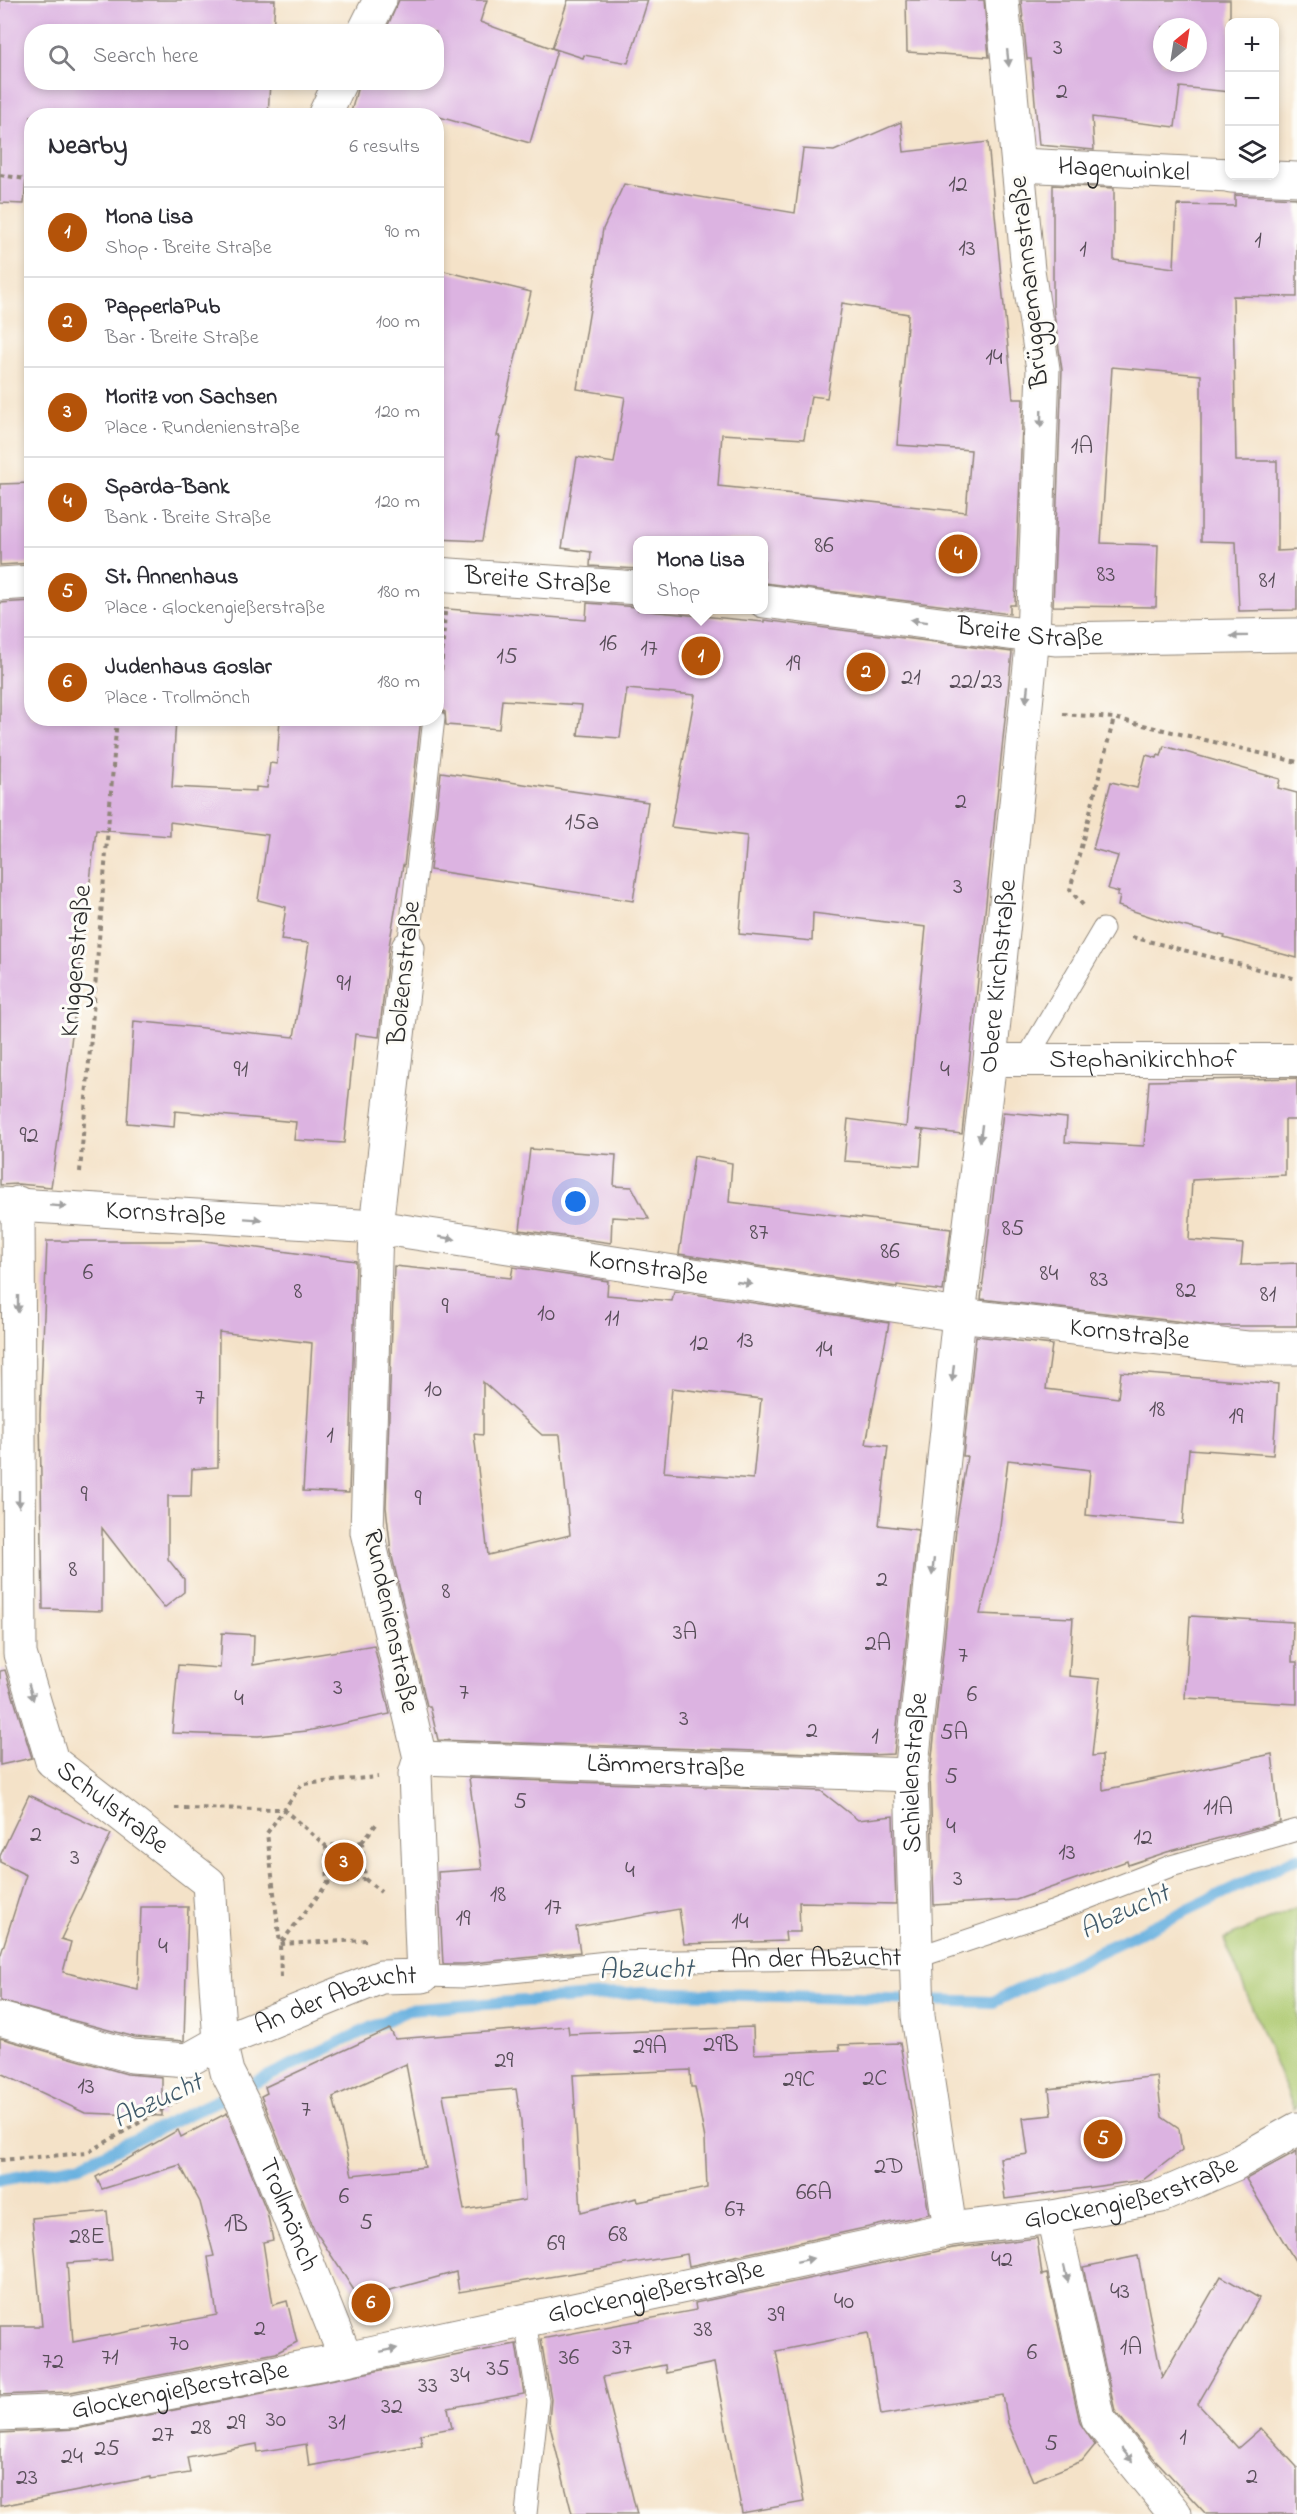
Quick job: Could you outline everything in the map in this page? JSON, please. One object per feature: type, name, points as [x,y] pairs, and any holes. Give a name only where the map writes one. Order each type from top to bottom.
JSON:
[{"type":"street","points":[[368,24],[380,0]]},
{"type":"street","name":"Brüggemannstraße","points":[[1002,0],[1028,270],[1043,369],[1033,636]]},
{"type":"street","points":[[328,108],[336,90]]},
{"type":"street","name":"Hagenwinkel","points":[[1019,165],[1225,176]]},
{"type":"street","name":"Hagenwinkel","points":[[1279,178],[1297,179]]},
{"type":"street","name":"Breite Straße","points":[[444,574],[633,588]]},
{"type":"street","points":[[0,584],[24,582]]},
{"type":"street","name":"Breite Straße","points":[[768,603],[1055,639],[1297,635]]},
{"type":"street","name":"Obere Kirchstraße","points":[[959,1315],[990,1060],[1033,636]]},
{"type":"street","name":"Bolzenstraße","points":[[376,1227],[408,948]]},
{"type":"street","name":"Stephanikirchhof","points":[[990,1060],[1027,1058],[1297,1060]]},
{"type":"street","name":"Kornstraße","points":[[9,1204],[376,1227],[959,1315],[1247,1348],[1297,1348]]},
{"type":"street","name":"Schulstraße","points":[[9,1204],[20,1654],[52,1761],[209,1883],[224,2057]]},
{"type":"street","name":"Rundenienstraße","points":[[376,1227],[368,1532],[418,1766],[423,1976]]},
{"type":"street","name":"Schielenstraße","points":[[950,2229],[918,2016],[911,1775],[959,1315]]},
{"type":"street","name":"Lämmerstraße","points":[[418,1766],[911,1775]]},
{"type":"street","name":"An der Abzucht","points":[[0,2019],[132,2056],[189,2060],[224,2057],[283,2015],[381,1977],[423,1976]]},
{"type":"street","name":"Trollmönch","points":[[224,2057],[346,2360]]},
{"type":"street","name":"Glockengießerstraße","points":[[0,2414],[73,2411],[346,2360],[950,2229],[1053,2217],[1161,2196],[1235,2164],[1297,2129]]},
{"type":"street","points":[[1053,2217],[1098,2419],[1175,2514]]},
{"type":"lane","name":"Bolzenstraße","points":[[408,948],[433,726]]},
{"type":"lane","points":[[1027,1058],[1103,929]]},
{"type":"lane","name":"An der Abzucht","points":[[423,1976],[465,1977],[607,1962],[916,1970],[1052,1912],[1171,1866],[1297,1830]]},
{"type":"lane","points":[[525,2321],[538,2401],[526,2514]]},
{"type":"path","points":[[0,175],[24,179]]},
{"type":"path","points":[[1064,715],[1114,718],[1297,762]]},
{"type":"path","points":[[1114,718],[1070,890],[1103,929],[1297,979]]},
{"type":"path","name":"Kniggenstraße","points":[[77,1207],[116,726]]},
{"type":"path","points":[[283,2015],[280,1944],[267,1833],[302,1784],[418,1766]]},
{"type":"path","points":[[142,1830],[159,1808],[284,1809],[326,1846],[328,1883],[280,1944]]},
{"type":"path","points":[[326,1846],[362,1842],[365,1879],[328,1883]]},
{"type":"path","points":[[280,1944],[369,1940]]},
{"type":"path","points":[[0,2160],[87,2153],[224,2057]]},
{"type":"green space","points":[[1297,1907],[1297,2106],[1294,2109],[1224,1939]]},
{"type":"building","points":[[0,0],[275,0],[274,24],[24,24],[24,90],[270,90],[268,108],[24,108],[24,204],[0,203]]},
{"type":"building","points":[[399,0],[487,0],[480,22],[557,50],[530,143],[444,118],[444,108],[352,108],[357,90],[444,90],[444,24],[388,24]]},
{"type":"building","points":[[568,0],[648,0],[628,63],[584,55],[583,58],[552,48]]},
{"type":"building","points":[[906,0],[984,0],[989,57],[907,52]]},
{"type":"building","points":[[1021,0],[1230,0],[1230,18],[1225,18],[1225,92],[1180,87],[1175,127],[1092,117],[1094,150],[1039,145],[1031,59],[1027,59]]},
{"type":"building","points":[[901,122],[904,152],[988,142],[1013,399],[1023,399],[1015,605],[1010,605],[1010,614],[768,584],[768,536],[633,536],[633,569],[590,566],[591,552],[562,548],[577,457],[614,463],[625,397],[577,389],[603,229],[624,184],[795,213],[803,149],[834,151]],"holes":[[[842,303],[908,314],[897,445],[971,450],[966,512],[718,486],[722,434],[804,439],[811,396],[827,398]]]},
{"type":"building","points":[[1053,185],[1114,188],[1114,260],[1174,268],[1177,205],[1235,206],[1235,195],[1297,198],[1297,297],[1233,296],[1236,461],[1277,461],[1277,551],[1297,550],[1297,610],[1239,611],[1236,542],[1201,541],[1201,375],[1112,367],[1101,543],[1158,545],[1156,607],[1053,606],[1062,370],[1053,307]]},
{"type":"building","points":[[444,271],[531,292],[497,436],[500,436],[482,541],[444,539]]},
{"type":"building","points":[[24,483],[24,564],[0,565],[0,484]]},
{"type":"building","points":[[24,602],[24,726],[176,726],[172,787],[256,791],[256,787],[267,788],[270,763],[277,764],[279,726],[420,726],[404,866],[389,946],[379,1037],[355,1034],[344,1143],[294,1140],[296,1122],[175,1111],[174,1127],[127,1123],[134,1021],[294,1037],[309,943],[281,940],[286,907],[258,900],[268,835],[170,822],[170,836],[96,830],[66,1086],[51,1187],[0,1185],[0,603]]},
{"type":"building","points":[[587,603],[633,607],[633,614],[680,614],[764,622],[764,620],[1012,652],[962,1134],[916,1129],[923,1130],[920,1166],[844,1161],[848,1119],[906,1127],[926,927],[813,913],[812,941],[739,934],[747,836],[671,827],[695,695],[627,689],[620,738],[578,735],[582,705],[502,700],[499,729],[446,725],[444,609],[586,620]]},
{"type":"building","points":[[1164,746],[1280,779],[1278,788],[1297,793],[1297,958],[1224,938],[1225,936],[1170,923],[1118,906],[1119,892],[1108,889],[1118,856],[1093,849],[1111,782],[1137,788],[1146,755],[1157,758],[1158,755],[1161,756]]},
{"type":"building","points":[[441,772],[648,802],[633,901],[430,870]]},
{"type":"building","points":[[1297,1078],[1297,1120],[1285,1120],[1285,1175],[1192,1180],[1189,1240],[1243,1244],[1241,1265],[1297,1263],[1297,1326],[1220,1326],[981,1299],[1003,1112],[1067,1118],[1065,1142],[1144,1146],[1149,1081]]},
{"type":"building","points":[[530,1149],[616,1155],[614,1186],[632,1187],[649,1219],[612,1217],[611,1243],[520,1230]]},
{"type":"building","points":[[694,1156],[732,1163],[729,1202],[951,1229],[943,1291],[897,1285],[897,1287],[679,1254]]},
{"type":"building","points":[[47,1241],[205,1241],[356,1261],[349,1493],[303,1491],[312,1343],[219,1332],[218,1467],[192,1469],[191,1496],[168,1496],[168,1559],[184,1579],[184,1592],[164,1608],[102,1528],[102,1611],[43,1609],[40,1415]]},
{"type":"building","points":[[394,1266],[511,1278],[513,1267],[608,1281],[607,1295],[672,1301],[674,1291],[889,1323],[866,1444],[888,1446],[879,1525],[918,1530],[894,1754],[438,1740],[430,1706],[427,1706],[391,1552],[386,1507]],"holes":[[[483,1382],[542,1435],[560,1435],[570,1535],[488,1555],[474,1434],[483,1435]],[[672,1388],[761,1399],[753,1479],[664,1472]]]},
{"type":"building","points":[[976,1336],[1052,1345],[1046,1389],[1118,1398],[1121,1372],[1278,1384],[1273,1455],[1189,1449],[1183,1524],[1086,1515],[1090,1470],[1008,1460],[998,1542],[980,1614],[1073,1618],[1069,1676],[1100,1679],[1092,1756],[1102,1755],[1103,1790],[1272,1754],[1280,1822],[1167,1852],[1128,1865],[1127,1861],[1016,1900],[934,1905],[930,1776],[957,1519],[967,1456],[963,1456]]},
{"type":"building","points":[[1190,1616],[1293,1622],[1292,1662],[1297,1662],[1297,1704],[1185,1698]]},
{"type":"building","points":[[222,1633],[254,1635],[253,1665],[374,1645],[390,1714],[307,1731],[258,1736],[172,1733],[178,1665],[220,1668]]},
{"type":"building","points":[[5,1670],[32,1758],[0,1765],[0,1671]]},
{"type":"building","points":[[469,1778],[821,1791],[858,1820],[893,1816],[896,1904],[799,1902],[800,1932],[785,1932],[786,1941],[684,1944],[679,1909],[576,1927],[580,1952],[464,1964],[443,1964],[438,1872],[482,1869]]},
{"type":"building","points":[[29,1795],[111,1834],[61,1939],[71,1942],[63,1972],[138,1990],[141,1907],[188,1907],[184,2041],[135,2037],[0,2001],[0,1957],[26,1875],[0,1862],[0,1856]]},
{"type":"building","points":[[568,2026],[569,2034],[753,2027],[754,2054],[840,2050],[839,2045],[900,2043],[929,2214],[689,2266],[687,2254],[459,2292],[456,2272],[383,2292],[363,2304],[314,2229],[261,2096],[267,2093],[265,2087],[390,2029],[395,2039]],"holes":[[[406,2064],[425,2167],[352,2175],[333,2097]],[[690,2070],[691,2087],[695,2087],[705,2139],[707,2188],[638,2202],[637,2198],[581,2212],[573,2075]],[[516,2089],[521,2121],[525,2200],[464,2210],[443,2095]]]},
{"type":"building","points":[[0,2038],[127,2074],[162,2077],[162,2116],[85,2113],[0,2073]]},
{"type":"building","points":[[1157,2076],[1162,2117],[1179,2129],[1182,2150],[1143,2180],[1005,2199],[1000,2158],[1028,2154],[1023,2118],[1052,2115],[1049,2089]]},
{"type":"building","points":[[227,2113],[267,2212],[273,2240],[263,2242],[273,2305],[287,2301],[297,2342],[276,2353],[71,2392],[0,2395],[0,2326],[42,2326],[32,2218],[107,2211],[112,2260],[67,2263],[73,2342],[217,2315],[208,2257],[214,2256],[200,2202],[180,2165],[102,2189],[96,2177],[178,2130],[181,2137]]},
{"type":"building","points":[[1297,2151],[1297,2264],[1246,2179]]},
{"type":"building","points":[[1037,2238],[1042,2275],[1047,2274],[1080,2423],[1095,2445],[1082,2461],[1033,2481],[1008,2423],[1003,2395],[881,2415],[868,2333],[776,2351],[804,2502],[742,2513],[714,2363],[666,2373],[665,2365],[603,2377],[637,2514],[572,2514],[549,2422],[551,2399],[541,2339],[696,2310],[695,2303],[953,2248]]},
{"type":"building","points":[[1138,2256],[1162,2378],[1221,2276],[1259,2298],[1198,2404],[1238,2448],[1261,2428],[1297,2467],[1297,2514],[1206,2514],[1151,2455],[1115,2411],[1083,2267]]},
{"type":"building","points":[[516,2344],[524,2394],[448,2408],[452,2428],[420,2434],[422,2445],[309,2466],[306,2444],[258,2452],[257,2444],[187,2457],[190,2473],[151,2479],[151,2477],[0,2506],[0,2433],[76,2429]]},
{"type":"waterway","name":"Abzucht","points":[[0,2180],[79,2166],[408,2010],[642,1992],[993,2002],[1297,1858]]},
{"type":"place","name":"Sparda-Bank","points":[[958,554]]},
{"type":"place","name":"Mona Lisa","points":[[701,656]]},
{"type":"place","name":"PapperlaPub","points":[[866,672]]},
{"type":"place","name":"Moritz von Sachsen","points":[[344,1862]]},
{"type":"place","name":"St. Annenhaus","points":[[1103,2139]]},
{"type":"place","name":"Judenhaus Goslar","points":[[371,2303]]}]
